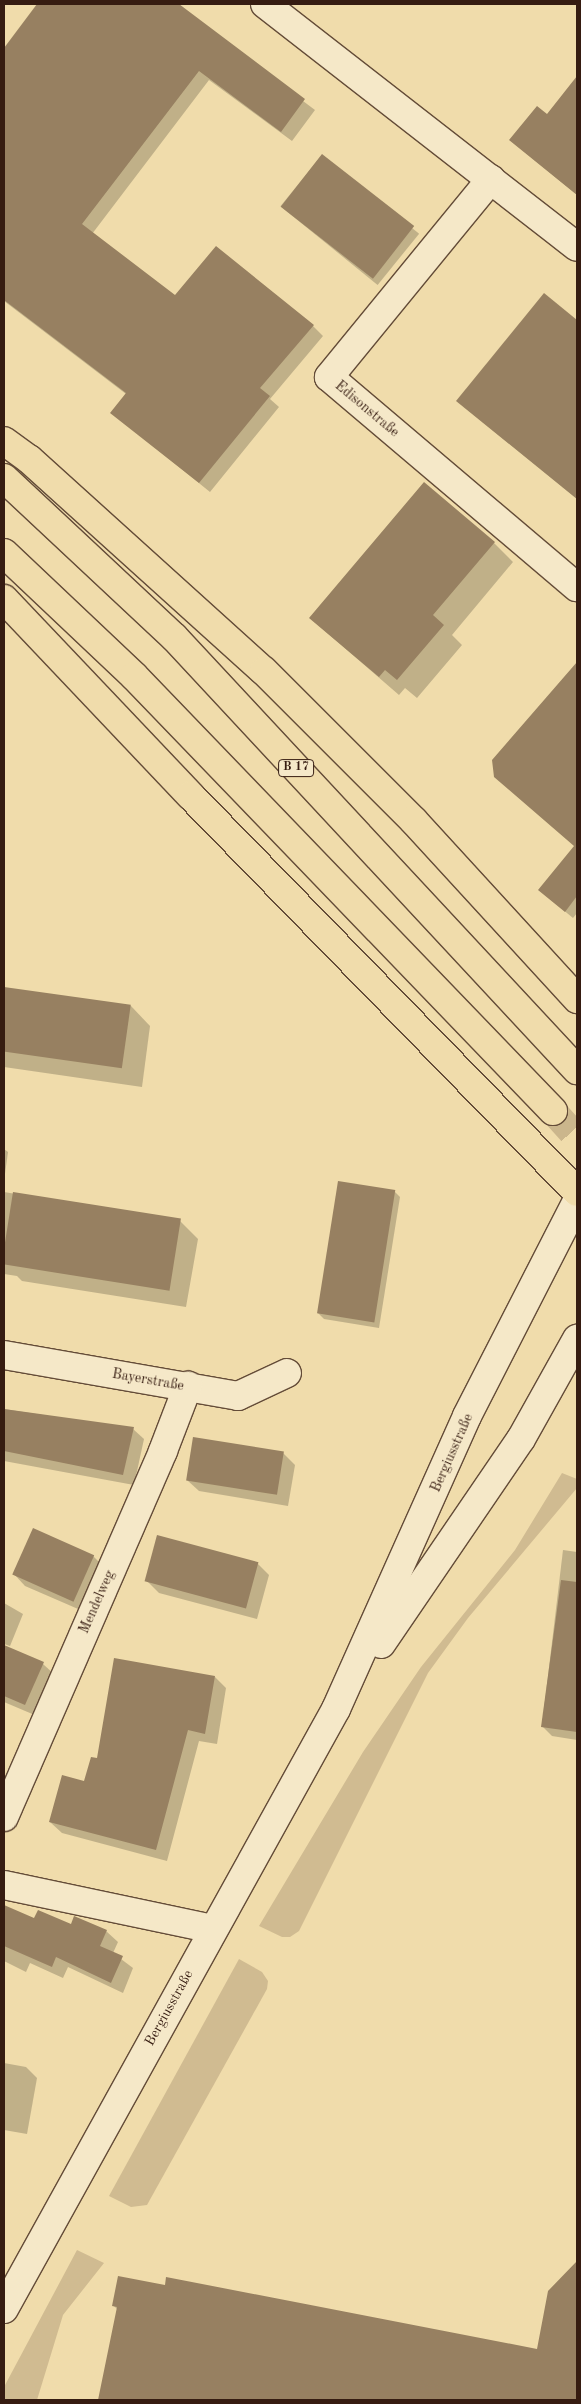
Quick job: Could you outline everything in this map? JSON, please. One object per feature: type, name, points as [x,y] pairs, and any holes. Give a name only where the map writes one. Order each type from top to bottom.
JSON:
[{"type":"highway","points":[[4,441],[59,485],[264,671],[413,820],[577,999]]},
{"type":"highway","name":"B 17","points":[[4,478],[174,637],[577,1070]]},
{"type":"highway","points":[[4,553],[134,676],[553,1111]]},
{"type":"highway","points":[[4,599],[197,802],[577,1192]]},
{"type":"street","points":[[265,4],[577,247]]},
{"type":"street","name":"Edisonstraße","points":[[491,180],[329,377],[577,588]]},
{"type":"street","name":"Bergiusstraße","points":[[336,1709],[467,1416],[577,1201]]},
{"type":"street","name":"Bergiusstraße","points":[[4,2309],[212,1929],[336,1709],[521,1439],[577,1339]]},
{"type":"street","name":"Bayerstraße","points":[[4,1356],[238,1396],[287,1373]]},
{"type":"street","name":"Mendelweg","points":[[4,1816],[163,1451],[188,1386]]},
{"type":"street","points":[[4,1885],[212,1929]]},
{"type":"shaded area","points":[[562,1473],[577,1479],[577,1488],[468,1618],[428,1673],[299,1931],[290,1937],[282,1937],[259,1926],[363,1752],[421,1667],[515,1550]]},
{"type":"shaded area","points":[[239,1959],[262,1972],[268,1981],[267,1989],[147,2205],[131,2207],[109,2196]]},
{"type":"shaded area","points":[[77,2250],[104,2263],[63,2315],[37,2400],[4,2400],[4,2387]]},
{"type":"building","points":[[37,4],[179,4],[305,99],[281,132],[199,71],[82,224],[175,295],[216,246],[314,325],[260,388],[270,396],[199,483],[110,413],[126,393],[4,300],[4,48]]},
{"type":"building","points":[[577,76],[577,195],[509,140],[537,106],[547,114]]},
{"type":"building","points":[[322,154],[414,226],[373,279],[281,207]]},
{"type":"building","points":[[544,293],[577,320],[577,499],[456,401]]},
{"type":"building","points":[[424,482],[495,542],[433,615],[444,625],[397,680],[385,670],[379,677],[309,618]]},
{"type":"building","points":[[577,662],[577,896],[565,912],[538,890],[574,846],[494,777],[492,760]]},
{"type":"building","points":[[4,987],[131,1005],[122,1068],[4,1052]]},
{"type":"building","points":[[338,1181],[395,1190],[374,1322],[317,1313]]},
{"type":"building","points":[[13,1192],[181,1219],[169,1291],[4,1264],[4,1249]]},
{"type":"building","points":[[4,1409],[134,1427],[123,1475],[4,1451]]},
{"type":"building","points":[[193,1437],[284,1451],[277,1495],[186,1480]]},
{"type":"building","points":[[33,1528],[94,1555],[73,1602],[12,1575]]},
{"type":"building","points":[[157,1535],[258,1562],[246,1609],[145,1581]]},
{"type":"building","points":[[561,1580],[577,1582],[577,1732],[541,1727]]},
{"type":"building","points":[[4,1645],[44,1662],[25,1705],[4,1696]]},
{"type":"building","points":[[114,1658],[215,1676],[205,1734],[188,1730],[156,1850],[49,1822],[62,1775],[84,1781],[91,1757],[97,1758]]},
{"type":"building","points":[[4,1905],[34,1918],[38,1910],[71,1924],[74,1916],[107,1930],[100,1946],[123,1956],[111,1983],[56,1957],[52,1967],[4,1946]]},
{"type":"building","points":[[577,2261],[577,2400],[98,2400],[117,2307],[112,2306],[118,2276],[165,2285],[166,2277],[537,2349],[548,2291]]},
{"type":"tunnel","points":[[553,1111],[577,1138]]}]
